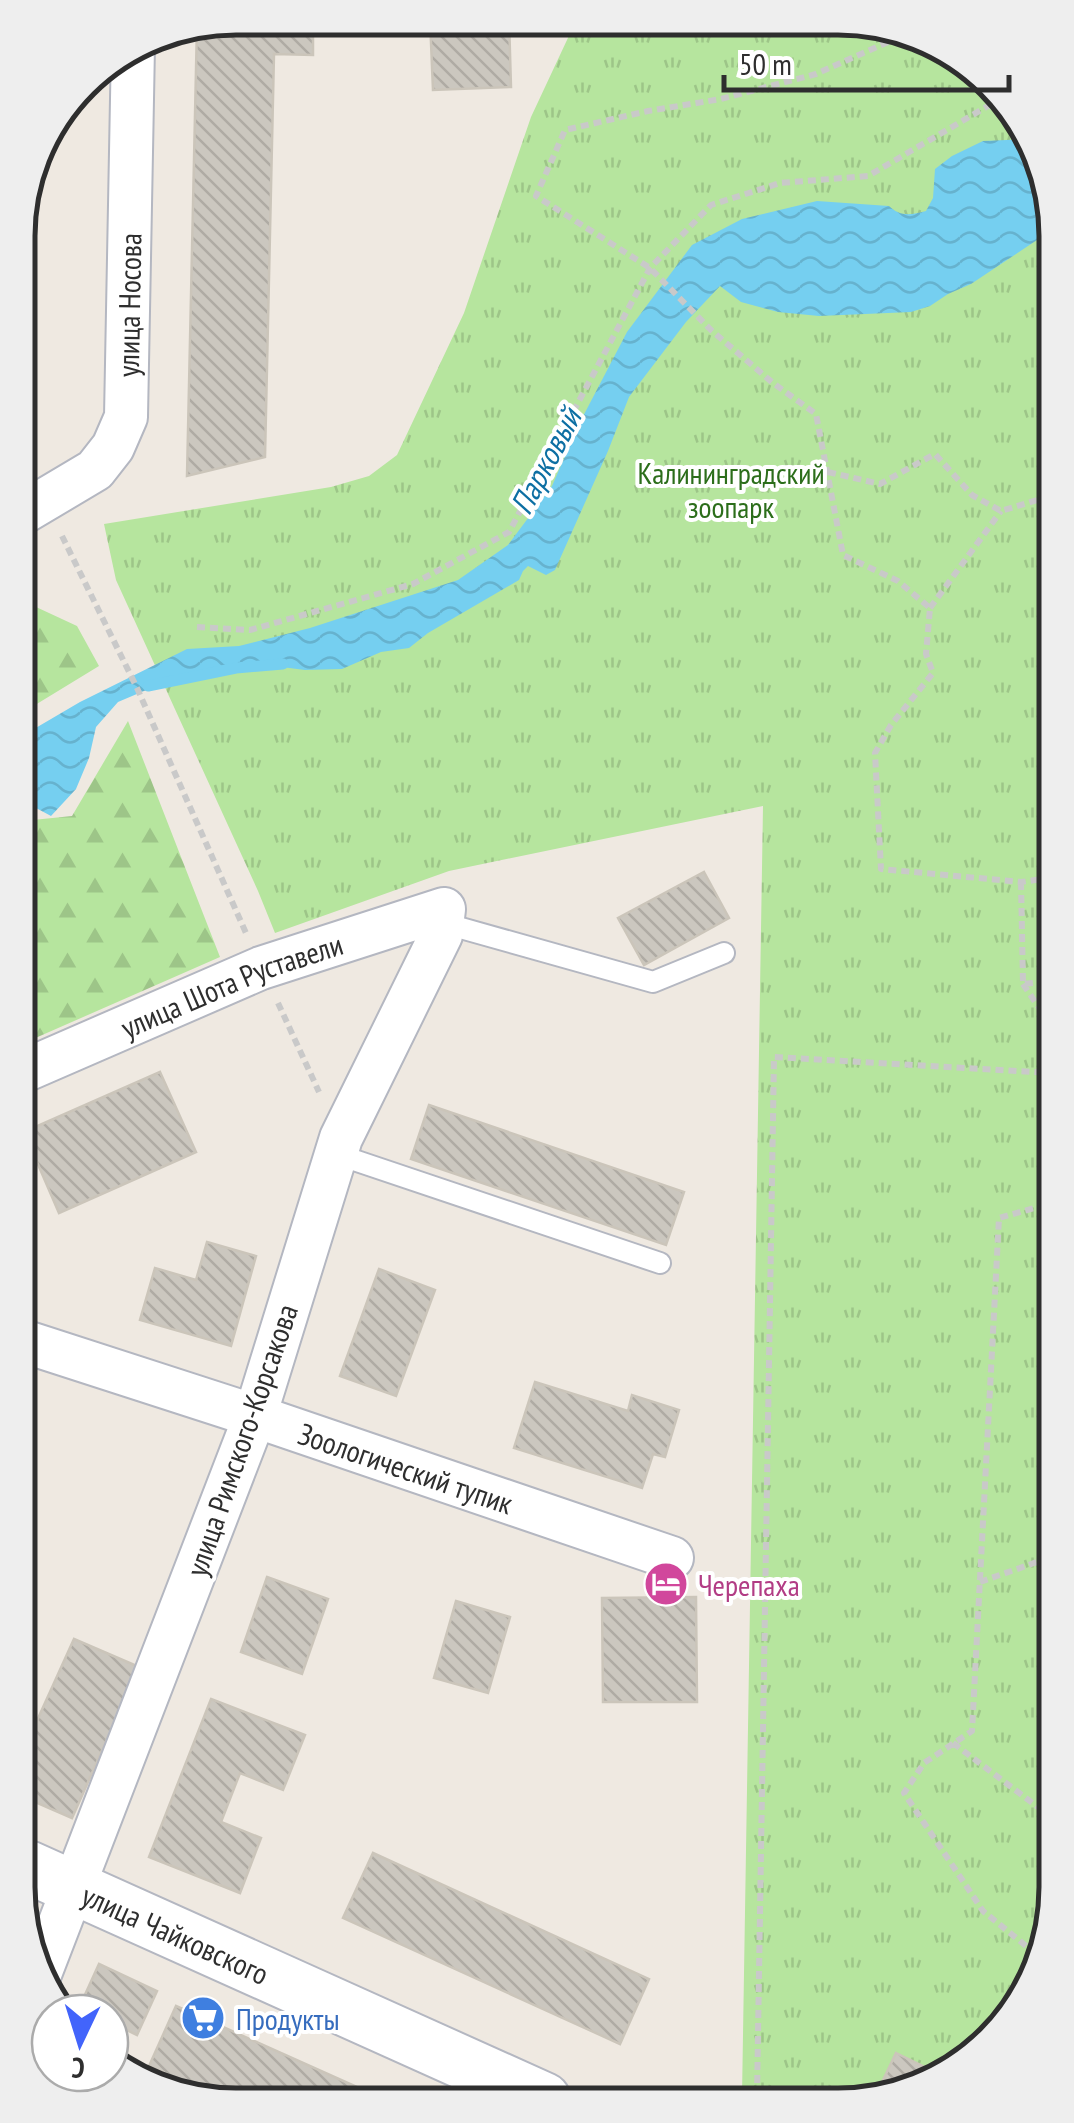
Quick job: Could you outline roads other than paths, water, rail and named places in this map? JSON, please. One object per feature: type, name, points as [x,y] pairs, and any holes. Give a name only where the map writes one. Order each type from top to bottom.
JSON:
[{"type":"street","name":"улица Носова","points":[[35,507],[95,470],[113,447],[126,416],[133,64]]},
{"type":"street","name":"улица Шота Руставели","points":[[35,1065],[261,968],[444,916]]},
{"type":"street","name":"улица Римского-Корсакова","points":[[44,1944],[52,1877],[256,1416],[341,1138],[441,935],[444,916]]},
{"type":"street","name":"Зоологический тупик","points":[[35,1345],[672,1558]]},
{"type":"street","name":"улица Чайковского","points":[[52,1877],[520,2088]]},
{"type":"lane","points":[[444,916],[654,982],[724,953]]},
{"type":"lane","points":[[336,1154],[660,1263]]},
{"type":"water","points":[[1014,140],[1035,197],[1039,239],[971,284],[911,312],[819,316],[778,312],[741,302],[720,286],[686,322],[629,397],[555,570],[546,575],[528,566],[519,580],[409,648],[381,652],[342,669],[305,670],[250,663],[218,667],[184,674],[118,702],[96,727],[76,789],[51,816],[35,807],[35,728],[80,702],[187,649],[239,646],[310,628],[458,580],[508,545],[552,486],[627,332],[692,245],[742,219],[817,201],[889,206],[906,214],[926,211],[933,198],[935,169],[983,141]]},
{"type":"waterway","name":"Парковый","points":[[148,686],[236,668],[283,664]]},
{"type":"place","name":"Черепаха","points":[[666,1584]]},
{"type":"place","name":"Продукты","points":[[203,2018]]},
{"type":"park label","name":"Калининградский зоопарк","points":[[731,489]]}]
